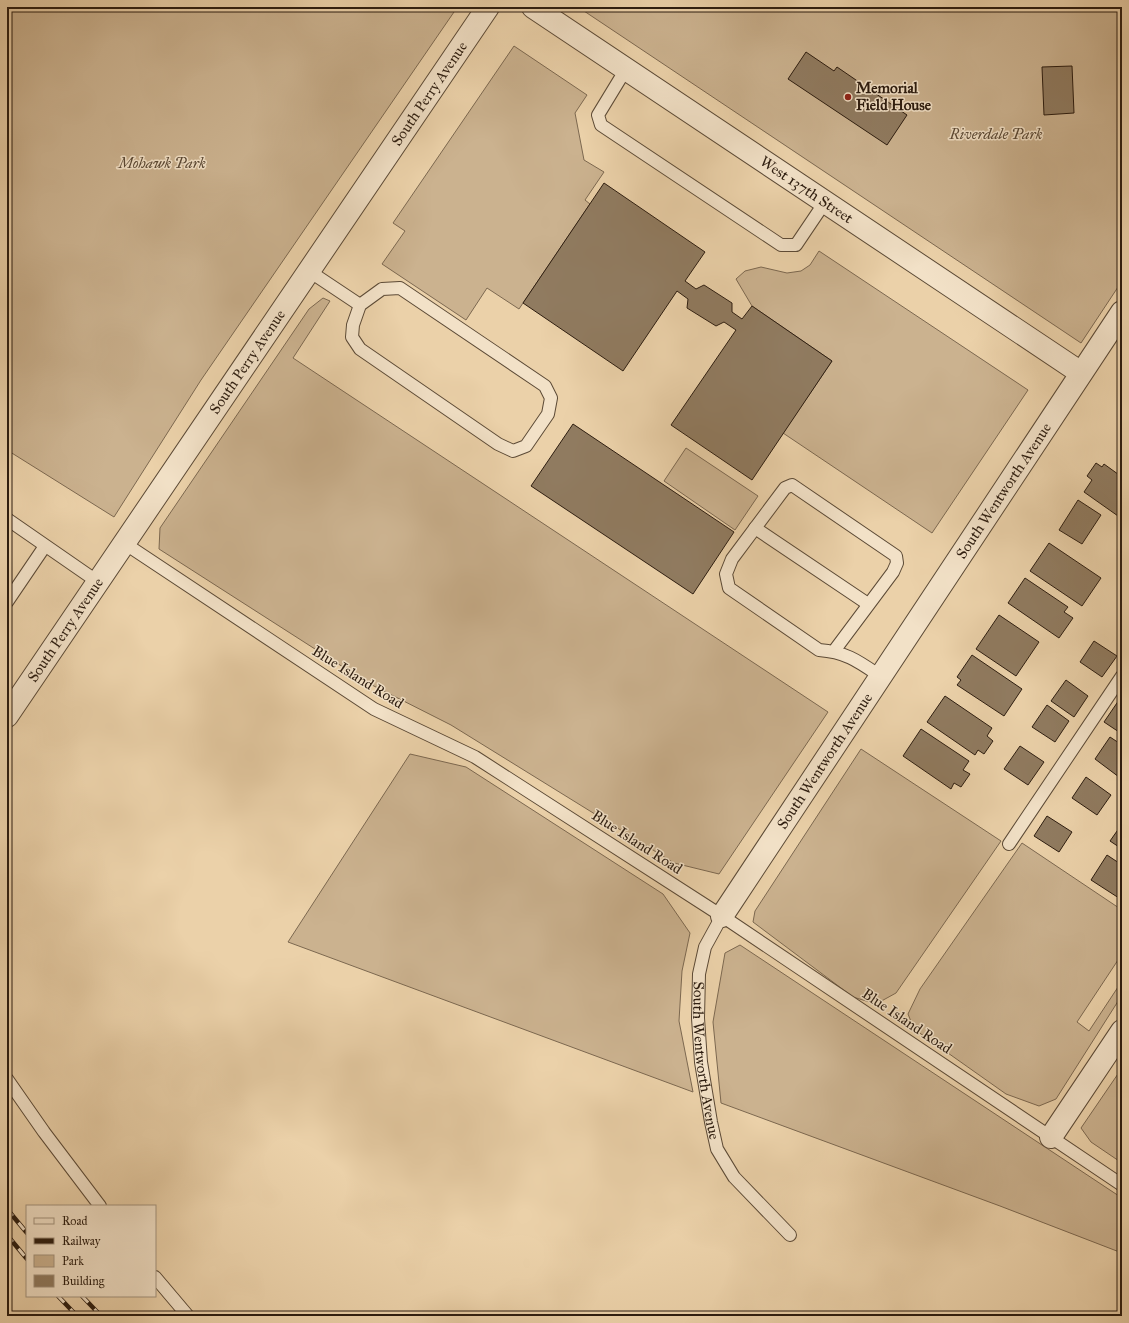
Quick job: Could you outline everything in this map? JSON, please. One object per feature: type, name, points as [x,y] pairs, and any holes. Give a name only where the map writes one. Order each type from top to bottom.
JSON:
[{"type":"street","name":"South Perry Avenue","points":[[7,716],[488,7]]},
{"type":"street","name":"West 137th Street","points":[[533,7],[1081,373]]},
{"type":"street","name":"South Wentworth Avenue","points":[[722,916],[1122,312]]},
{"type":"street","points":[[1051,1137],[1122,1031]]},
{"type":"lane","points":[[626,69],[598,115],[601,125],[781,245],[796,245],[825,202]]},
{"type":"lane","points":[[309,271],[360,305]]},
{"type":"lane","points":[[400,288],[545,386],[551,398],[548,414],[526,446],[513,451],[498,444],[360,349],[352,337],[353,325],[360,305],[382,289],[400,288]]},
{"type":"lane","points":[[834,651],[892,572],[897,563],[896,556],[792,485],[785,488],[732,559],[726,574],[729,588],[819,650],[834,651],[855,659],[880,676]]},
{"type":"lane","points":[[7,519],[98,582]]},
{"type":"lane","points":[[755,528],[868,604]]},
{"type":"lane","name":"Blue Island Road","points":[[124,543],[374,709],[475,758],[722,916],[1122,1185]]},
{"type":"lane","points":[[7,602],[45,546]]},
{"type":"lane","points":[[1009,844],[1122,676]]},
{"type":"lane","name":"South Wentworth Avenue","points":[[722,916],[705,947],[699,974],[698,1018],[701,1062],[711,1122],[717,1149],[734,1177],[790,1235]]},
{"type":"lane","points":[[7,1079],[44,1132],[99,1205]]},
{"type":"lane","points":[[156,1277],[188,1316]]},
{"type":"green space","name":"Mohawk Park","points":[[7,7],[447,7],[454,12],[201,380],[114,517],[7,450],[7,375],[10,371],[7,369]]},
{"type":"green space","name":"Riverdale Park","points":[[578,7],[1122,7],[1122,281],[1081,343]]},
{"type":"green space","points":[[514,46],[587,95],[575,113],[584,160],[604,172],[585,200],[590,204],[519,309],[487,288],[466,320],[382,264],[405,231],[393,223]]},
{"type":"green space","points":[[819,251],[1028,390],[932,533],[783,433],[832,361],[752,306],[736,279],[745,271],[761,267],[787,273],[801,271],[810,265]]},
{"type":"green space","points":[[323,298],[330,301],[293,358],[828,712],[719,874],[674,863],[451,725],[368,683],[159,549],[160,528],[309,309]]},
{"type":"green space","points":[[686,448],[758,496],[735,530],[664,481]]},
{"type":"green space","points":[[861,749],[1001,841],[896,993],[876,1004],[853,997],[753,922],[755,911]]},
{"type":"green space","points":[[410,754],[466,767],[663,894],[690,933],[682,971],[679,1021],[693,1092],[288,942]]},
{"type":"green space","points":[[1022,843],[1122,910],[1122,954],[1077,1022],[1089,1031],[1122,981],[1122,995],[1056,1099],[1039,1106],[1006,1094],[914,1029],[908,1014],[920,989]]},
{"type":"green space","points":[[740,945],[1122,1198],[1122,1253],[1000,1206],[721,1103],[713,1022],[725,953]]},
{"type":"green space","points":[[1122,1068],[1122,1163],[1091,1142],[1081,1128]]},
{"type":"building","name":"Memorial Field House","points":[[806,52],[834,71],[837,67],[907,115],[887,145],[788,79]]},
{"type":"building","points":[[1072,66],[1074,113],[1044,115],[1042,67]]},
{"type":"building","points":[[604,183],[705,252],[685,281],[696,289],[704,285],[732,303],[732,312],[742,319],[752,306],[832,361],[752,480],[671,425],[736,330],[724,322],[716,326],[687,308],[688,299],[677,291],[623,371],[523,303]]},
{"type":"building","points":[[573,424],[734,532],[693,594],[531,486]]},
{"type":"building","points":[[1096,463],[1102,467],[1104,464],[1122,477],[1122,510],[1118,516],[1084,492],[1092,480],[1087,476]]},
{"type":"building","points":[[1078,500],[1101,515],[1082,544],[1059,530]]},
{"type":"building","points":[[1049,543],[1101,578],[1082,606],[1030,571]]},
{"type":"building","points":[[1025,578],[1068,607],[1064,612],[1073,618],[1059,638],[1008,603]]},
{"type":"building","points":[[999,615],[1039,642],[1016,676],[976,649]]},
{"type":"building","points":[[1094,641],[1117,656],[1102,677],[1080,662]]},
{"type":"building","points":[[972,655],[1022,689],[1004,716],[957,685],[961,680],[957,677]]},
{"type":"building","points":[[1066,680],[1088,696],[1074,717],[1051,701]]},
{"type":"building","points":[[945,696],[992,728],[987,736],[993,741],[984,754],[978,750],[975,755],[927,722]]},
{"type":"building","points":[[1119,700],[1122,702],[1122,734],[1104,722]]},
{"type":"building","points":[[1047,705],[1069,721],[1055,742],[1032,727]]},
{"type":"building","points":[[921,729],[969,761],[963,770],[970,774],[961,787],[954,783],[951,789],[903,756]]},
{"type":"building","points":[[1110,737],[1122,745],[1122,773],[1119,777],[1095,759]]},
{"type":"building","points":[[1020,746],[1044,762],[1028,785],[1004,769]]},
{"type":"building","points":[[1086,777],[1111,795],[1097,815],[1072,798]]},
{"type":"building","points":[[1047,816],[1072,832],[1059,852],[1034,836]]},
{"type":"building","points":[[1122,824],[1122,849],[1110,841]]},
{"type":"building","points":[[1107,855],[1122,865],[1122,900],[1091,880]]},
{"type":"railway","points":[[7,1209],[26,1232]]},
{"type":"railway","points":[[7,1235],[26,1258]]},
{"type":"railway","points":[[59,1297],[77,1316]]},
{"type":"railway","points":[[83,1297],[101,1316]]},
{"type":"place","name":"Memorial Field House","points":[[848,97]]}]
